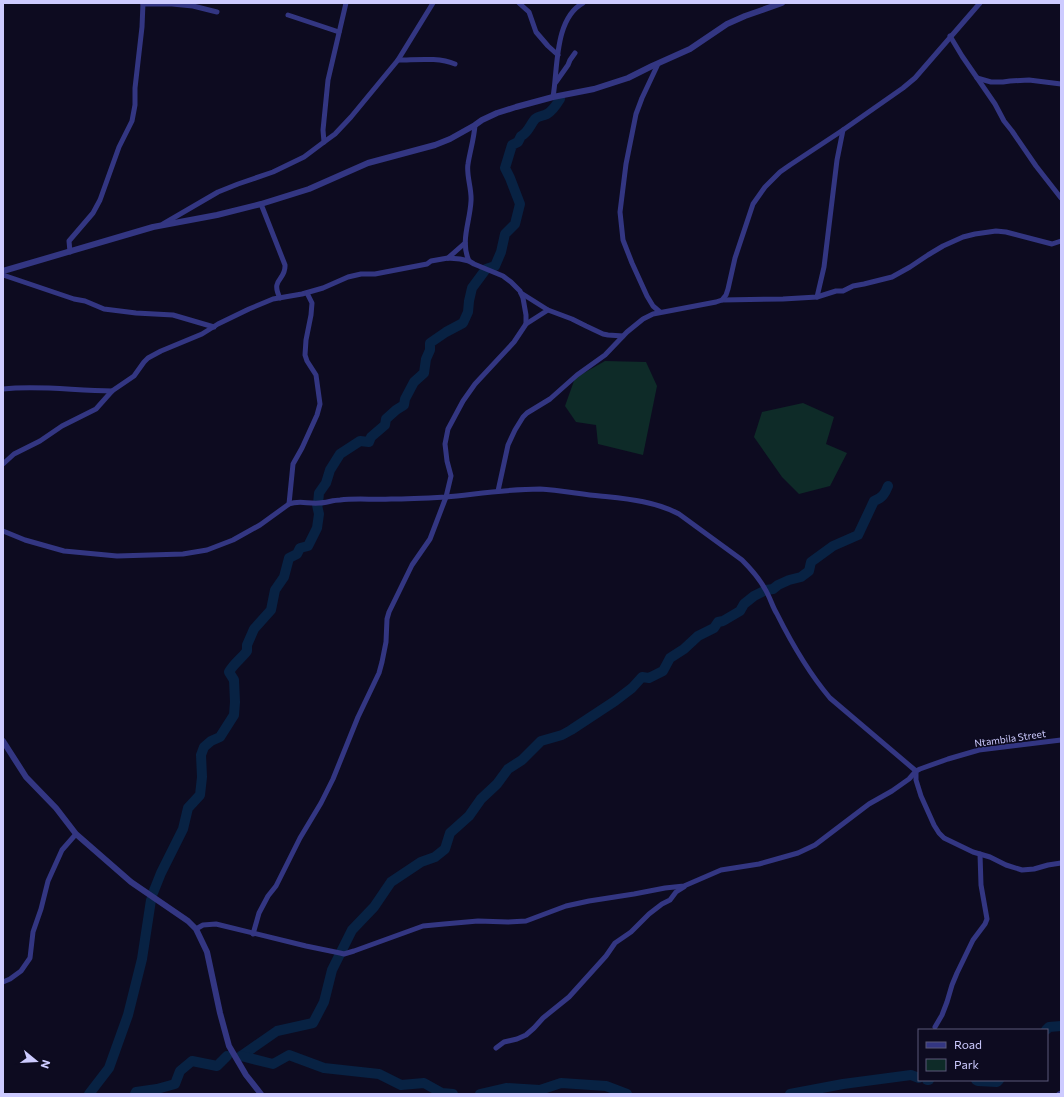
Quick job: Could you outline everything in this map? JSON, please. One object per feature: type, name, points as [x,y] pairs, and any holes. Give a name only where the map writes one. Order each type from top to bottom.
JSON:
[{"type":"street","points":[[324,142],[323,130],[328,80],[346,3]]},
{"type":"street","points":[[162,225],[218,192],[273,172],[304,157],[335,134],[398,60],[433,3]]},
{"type":"street","points":[[519,3],[529,12],[536,32],[558,55]]},
{"type":"street","points":[[553,97],[558,55],[565,24],[576,6],[582,3]]},
{"type":"street","points":[[3,271],[153,227],[217,215],[261,204],[309,189],[368,163],[435,145],[450,139],[482,120],[516,106],[594,88],[628,78],[690,49],[728,24],[745,16],[782,3]]},
{"type":"street","points":[[722,300],[726,295],[735,258],[753,204],[758,195],[780,172],[843,130],[915,78],[980,3]]},
{"type":"street","points":[[70,252],[70,241],[93,213],[100,200],[119,147],[132,121],[135,105],[135,88],[143,4],[193,6],[217,12]]},
{"type":"street","points":[[288,15],[339,32]]},
{"type":"street","points":[[950,36],[995,104],[1004,121],[1061,198]]},
{"type":"street","points":[[555,83],[575,53]]},
{"type":"street","points":[[398,60],[437,60],[455,64]]},
{"type":"street","points":[[658,64],[636,114],[624,177],[620,212],[623,240],[632,264],[647,296],[653,306],[660,312]]},
{"type":"street","points":[[977,78],[992,82],[1029,80],[1061,84]]},
{"type":"street","points":[[469,261],[465,243],[471,202],[467,166],[475,125]]},
{"type":"street","points":[[817,296],[824,267],[837,160],[843,130]]},
{"type":"street","points":[[261,204],[285,265],[284,273],[276,285],[280,298]]},
{"type":"street","points":[[498,491],[508,445],[523,417],[550,399],[576,375],[612,349],[623,336],[643,319],[653,314],[722,300],[784,299],[817,296],[836,291],[843,291],[853,286],[892,276],[910,267],[943,246],[963,237],[976,234],[996,231],[1006,232],[1052,244],[1061,241]]},
{"type":"street","points":[[448,258],[465,243]]},
{"type":"street","points":[[3,464],[14,454],[40,441],[62,426],[96,409],[112,391],[134,376],[148,358],[202,334],[214,326],[266,301],[307,293],[348,277],[361,274],[375,274],[427,264],[431,261],[448,258],[469,261],[503,276],[511,282],[520,294],[526,315],[526,324]]},
{"type":"street","points":[[3,275],[68,297],[85,301],[104,309],[136,314],[174,315],[214,326]]},
{"type":"street","points":[[289,504],[293,464],[317,415],[320,404],[316,375],[305,355],[312,309],[312,303],[307,293]]},
{"type":"street","points":[[520,294],[548,310],[572,319],[603,334],[623,336]]},
{"type":"street","points":[[253,934],[259,913],[268,896],[276,886],[300,838],[321,803],[333,779],[358,717],[379,673],[386,642],[387,619],[412,565],[430,539],[446,497],[451,476],[446,461],[445,444],[448,429],[463,401],[475,384],[514,342],[526,324],[548,310]]},
{"type":"street","points":[[3,389],[43,387],[112,391]]},
{"type":"street","points":[[3,531],[25,540],[64,551],[117,556],[183,554],[207,550],[233,540],[260,525],[289,504],[300,502],[318,504],[341,500],[389,500],[446,497],[498,491],[552,490],[575,494],[632,499],[668,508],[679,514],[742,560],[749,567],[766,590],[804,665],[821,688],[830,698],[916,772],[916,780],[921,796],[939,833],[944,838],[950,842],[990,857],[1006,865],[1022,870],[1061,863]]},
{"type":"street","name":"Ntambila Street","points":[[684,886],[721,870],[765,863],[808,849],[869,804],[909,779],[916,772],[979,750],[1061,740]]},
{"type":"street","points":[[3,741],[26,776],[56,808],[76,834],[131,882],[196,929],[207,952],[220,1013],[229,1046],[246,1075],[261,1094]]},
{"type":"street","points":[[3,982],[10,980],[21,971],[30,958],[33,932],[48,881],[62,850],[76,834]]},
{"type":"street","points":[[935,1027],[942,1016],[957,973],[973,940],[987,919],[981,885],[980,854]]},
{"type":"street","points":[[196,929],[203,924],[216,924],[253,934],[344,954],[423,926],[478,921],[508,922],[526,920],[566,906],[589,901],[684,886]]},
{"type":"street","points":[[496,1048],[504,1042],[526,1035],[543,1018],[569,997],[606,956],[615,943],[631,932],[649,914],[670,900],[676,892],[684,886]]},
{"type":"green space","points":[[605,361],[646,362],[657,386],[643,455],[598,444],[596,425],[576,422],[565,406],[575,378]]},
{"type":"green space","points":[[803,403],[834,417],[826,444],[847,453],[830,486],[799,494],[782,477],[754,437],[762,412]]},
{"type":"waterway","points":[[153,893],[161,873],[183,829],[188,808],[200,795],[202,777],[201,755],[204,747],[211,741],[220,737],[234,715],[234,680],[229,672],[247,651],[247,645],[254,629],[271,610],[275,590],[284,577],[289,558],[297,554],[300,548],[308,546],[317,528],[319,514],[317,505],[319,493],[326,483],[330,470],[340,454],[360,441],[369,442],[371,437],[385,425],[386,419],[404,405],[405,399],[414,382],[424,373],[426,359],[430,350],[430,343],[463,323],[468,312],[472,288],[486,269],[495,266],[501,252],[505,234],[515,224],[520,204],[505,168],[512,145],[518,142],[535,119],[549,113],[560,99]]},
{"type":"waterway","points":[[241,1056],[277,1031],[313,1023],[324,1002],[332,970],[352,930],[374,907],[391,882],[421,862],[435,857],[445,849],[450,833],[469,816],[481,799],[497,784],[508,769],[522,760],[541,741],[562,735],[615,701],[632,688],[642,677],[649,678],[663,671],[670,658],[684,649],[698,636],[714,628],[718,622],[723,621],[740,611],[744,604],[754,596],[766,590],[773,589],[789,580],[801,577],[809,571],[811,562],[833,546],[858,535],[874,501],[883,495],[888,486]]},
{"type":"waterway","points":[[89,1094],[109,1068],[128,1015],[142,959],[151,900]]},
{"type":"waterway","points":[[1047,1029],[1049,1027],[1061,1026]]},
{"type":"waterway","points":[[241,1056],[273,1064],[289,1055],[324,1068],[379,1074],[401,1085],[424,1083],[442,1093],[453,1094]]},
{"type":"waterway","points":[[135,1094],[136,1092],[157,1089],[175,1084],[180,1071],[192,1061],[217,1066],[227,1056]]},
{"type":"waterway","points":[[790,1094],[843,1084],[911,1075],[918,1078]]},
{"type":"waterway","points":[[978,1081],[998,1081]]},
{"type":"waterway","points":[[480,1094],[506,1088],[540,1090],[561,1083],[606,1086],[627,1094]]},
{"type":"waterway","points":[[540,1090],[541,1094]]}]
